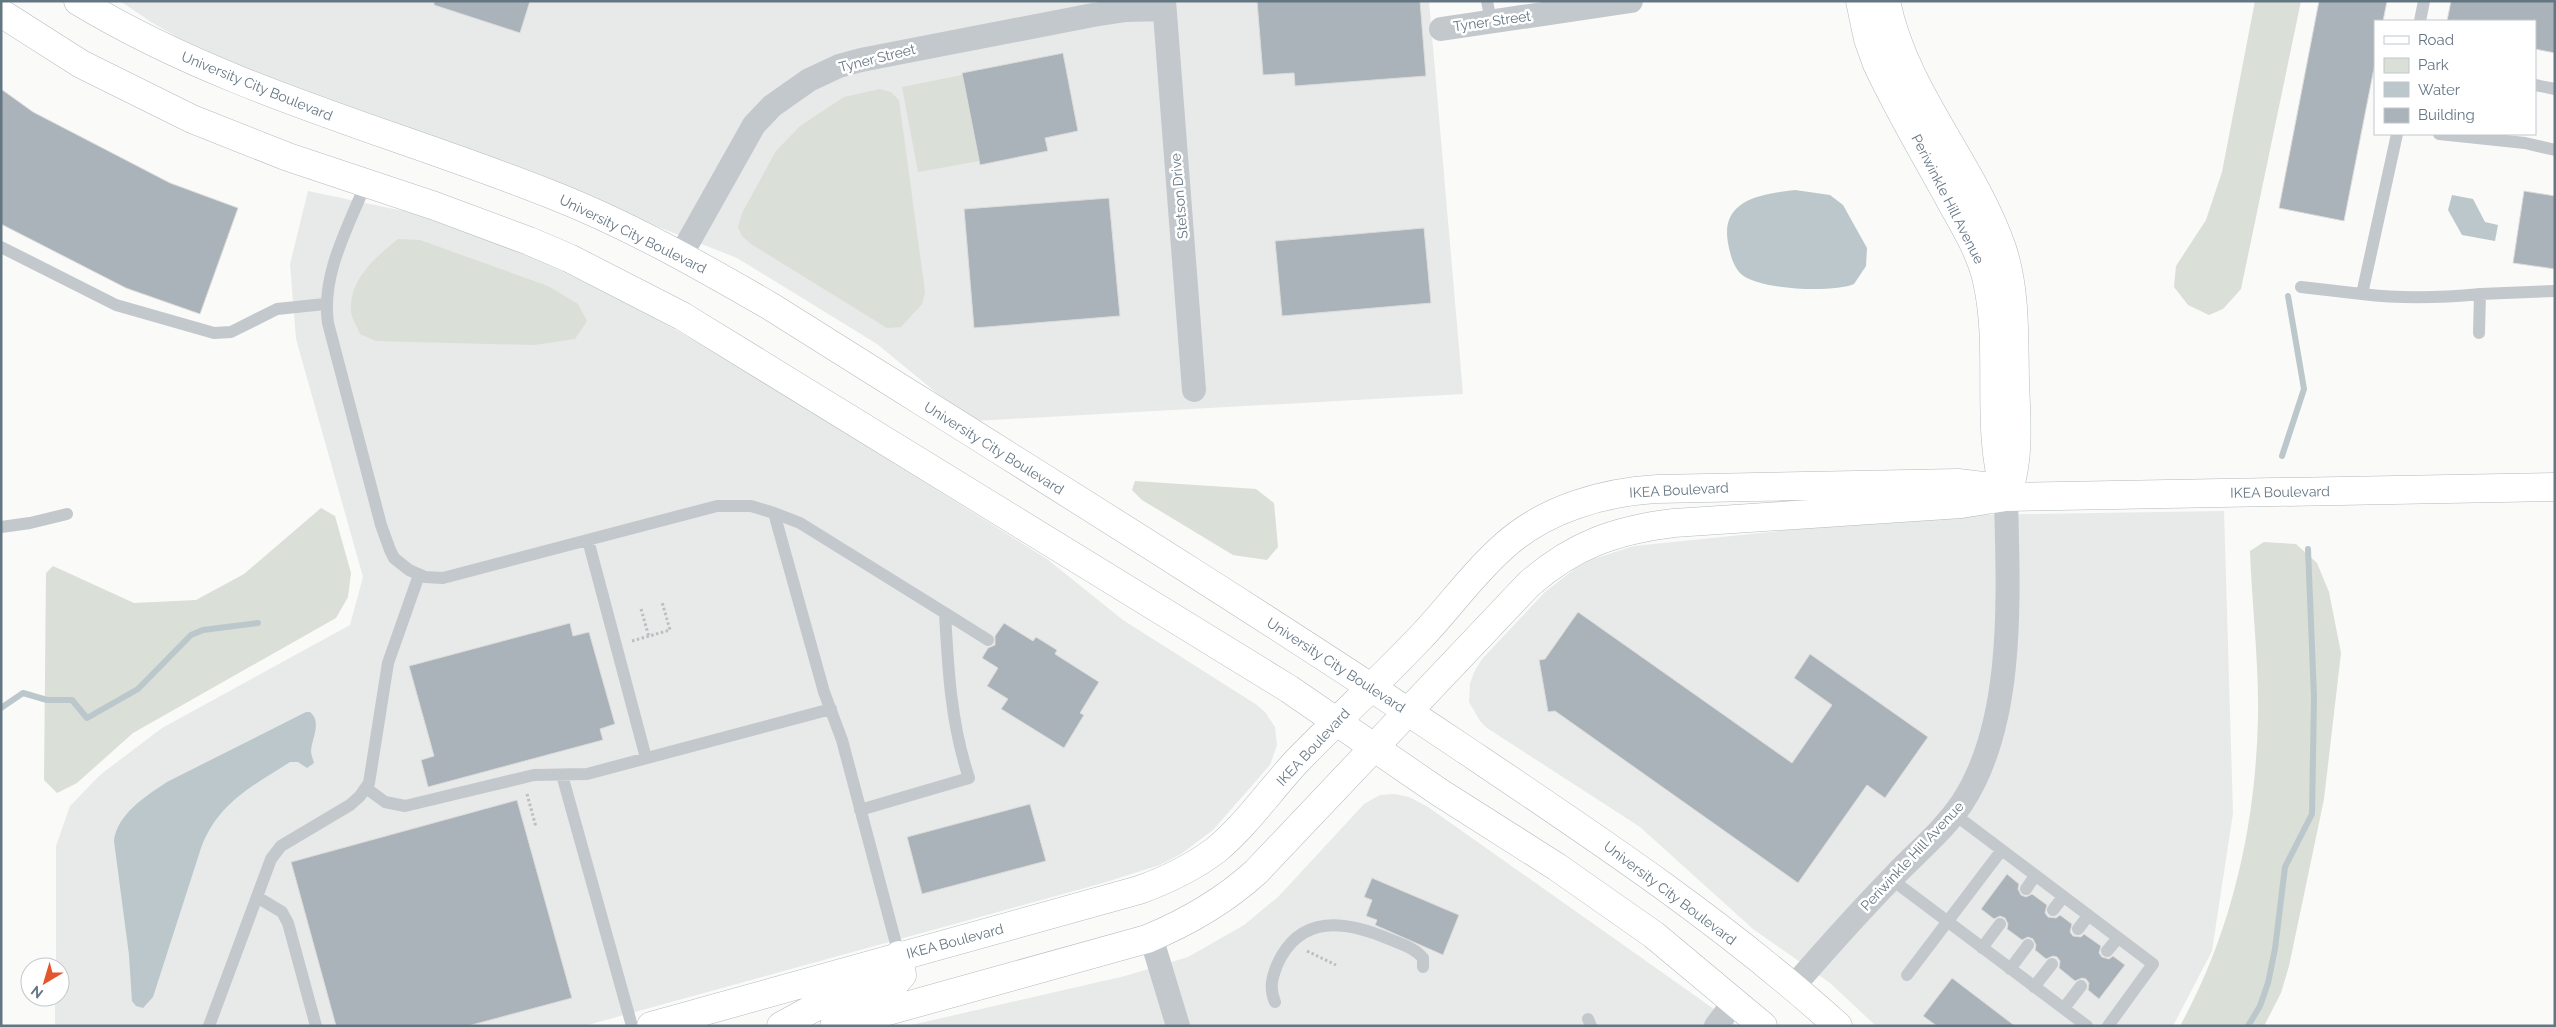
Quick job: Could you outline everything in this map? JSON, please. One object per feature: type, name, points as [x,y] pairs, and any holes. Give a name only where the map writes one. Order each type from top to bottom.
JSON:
[{"type":"street","name":"University City Boulevard","points":[[78,1],[140,38],[206,68],[314,110],[544,191],[622,225],[681,255],[778,311],[1370,687],[1657,880],[1793,987],[1838,1026]]},
{"type":"street","name":"Tyner Street","points":[[1441,29],[1489,12],[1631,1]]},
{"type":"street","name":"Periwinkle Hill Avenue","points":[[1793,987],[1891,879],[1954,814],[1980,767],[1990,740],[2001,695],[2006,617],[2006,496],[1996,450],[1993,326],[1987,279],[1973,243],[1877,64],[1868,39],[1860,1]]},
{"type":"street","name":"Periwinkle Hill Avenue","points":[[1886,1],[1893,30],[1906,65],[1987,214],[2002,248],[2009,276],[2014,325],[2016,437],[2011,479],[2006,496]]},
{"type":"street","name":"Tyner Street","points":[[681,255],[754,126],[783,98],[822,73],[861,60],[1006,31],[1164,5]]},
{"type":"street","name":"Stetson Drive","points":[[1164,5],[1190,306],[1194,390]]},
{"type":"street","points":[[1,13],[81,64],[153,102],[242,140],[436,206],[537,245],[569,258],[682,316],[1289,689],[1615,908],[1683,957],[1763,1026]]},
{"type":"street","name":"IKEA Boulevard","points":[[651,1026],[1139,890],[1176,875],[1202,860],[1234,832],[1297,761],[1420,638],[1503,546],[1531,526],[1578,504],[1638,490],[1902,482],[1958,483],[1983,486],[2006,496]]},
{"type":"street","name":"IKEA Boulevard","points":[[834,1026],[1151,937],[1202,913],[1243,884],[1409,713],[1529,584],[1560,559],[1607,536],[1649,526],[1674,523],[1961,504],[2006,496],[2555,487]]},
{"type":"street","points":[[1151,937],[1178,1026]]},
{"type":"street","points":[[781,1026],[823,1003],[895,983],[902,975],[899,956]]},
{"type":"street","points":[[1716,1026],[1736,1001]]},
{"type":"lane","points":[[2420,20],[2424,1]]},
{"type":"lane","points":[[2536,86],[2555,89]]},
{"type":"lane","points":[[2362,294],[2397,135]]},
{"type":"lane","points":[[2449,135],[2525,143],[2555,150]]},
{"type":"lane","points":[[366,183],[334,263],[327,286],[325,304],[386,541],[394,558],[419,575],[433,578],[451,577],[717,506],[751,506],[774,513],[807,528],[988,640]]},
{"type":"lane","points":[[1,247],[116,305],[214,334],[231,332],[277,309],[325,304]]},
{"type":"lane","points":[[2301,287],[2390,298],[2438,298],[2555,291]]},
{"type":"lane","points":[[2479,333],[2480,294]]},
{"type":"lane","points":[[774,513],[822,687],[831,709],[860,810],[899,956]]},
{"type":"lane","points":[[1,526],[30,524],[67,514]]},
{"type":"lane","points":[[588,540],[646,758]]},
{"type":"lane","points":[[209,1026],[271,859],[281,846],[350,805],[366,788],[371,777],[388,662],[419,575]]},
{"type":"lane","points":[[860,810],[969,778],[957,740],[952,715],[945,613]]},
{"type":"lane","points":[[366,788],[385,802],[405,806],[534,775],[588,774],[831,709]]},
{"type":"lane","points":[[562,775],[632,1026]]},
{"type":"lane","points":[[1954,814],[2153,964],[2108,1026]]},
{"type":"lane","points":[[1907,975],[2001,851]]},
{"type":"lane","points":[[2026,889],[2035,876]]},
{"type":"lane","points":[[1891,879],[2087,1026]]},
{"type":"lane","points":[[257,897],[282,912],[288,923],[316,1026]]},
{"type":"lane","points":[[2053,910],[2063,897]]},
{"type":"lane","points":[[2078,929],[2088,916]]},
{"type":"lane","points":[[1982,948],[2000,924]]},
{"type":"lane","points":[[1275,1002],[1271,985],[1282,954],[1293,940],[1320,926],[1345,925],[1363,928],[1415,950],[1423,958],[1423,967]]},
{"type":"lane","points":[[2107,951],[2118,938]]},
{"type":"lane","points":[[2010,969],[2028,945]]},
{"type":"lane","points":[[2034,987],[2052,964]]},
{"type":"lane","points":[[2064,1008],[2081,986]]},
{"type":"path","points":[[616,646],[670,630],[662,602]]},
{"type":"path","points":[[641,609],[649,637]]},
{"type":"path","points":[[526,791],[536,827]]},
{"type":"path","points":[[1307,951],[1336,965]]},
{"type":"shaded area","points":[[120,1],[1429,1],[1463,394],[974,421],[950,404],[877,344],[737,258],[646,222],[543,177],[462,146],[316,98],[201,51],[151,22]]},
{"type":"shaded area","points":[[308,191],[413,213],[541,261],[635,307],[729,360],[1047,559],[1123,620],[1257,705],[1265,712],[1275,727],[1277,745],[1270,765],[1213,830],[1181,854],[1160,865],[1103,883],[584,1026],[55,1026],[55,1007],[70,1007],[70,957],[56,957],[56,846],[70,806],[100,775],[162,728],[350,625],[363,577],[296,339],[290,264]]},
{"type":"shaded area","points":[[2224,511],[2233,813],[2212,951],[2173,1026],[1876,1026],[1830,983],[1753,929],[1640,827],[1487,728],[1480,721],[1469,702],[1470,684],[1474,672],[1482,659],[1545,592],[1577,567],[1593,559],[1634,546],[1866,522],[1965,515]]},
{"type":"shaded area","points":[[1395,794],[1409,797],[1428,807],[1738,1026],[907,1026],[1125,976],[1188,957],[1244,925],[1279,896],[1364,804],[1380,795]]},
{"type":"green space","points":[[2255,1],[2301,1],[2241,289],[2223,309],[2209,315],[2188,305],[2174,287],[2176,266],[2206,220],[2222,172]]},
{"type":"green space","points":[[962,75],[979,161],[918,172],[902,87]]},
{"type":"green space","points":[[880,89],[891,92],[899,100],[925,292],[922,304],[901,327],[887,328],[751,244],[742,236],[738,227],[742,213],[776,151],[800,126],[844,97]]},
{"type":"green space","points":[[398,239],[420,240],[548,286],[578,304],[587,321],[575,339],[534,345],[376,341],[360,334],[351,312],[354,289],[372,262]]},
{"type":"green space","points":[[1135,481],[1256,489],[1274,503],[1278,547],[1267,560],[1233,555],[1142,500],[1132,490]]},
{"type":"green space","points":[[321,508],[335,516],[351,573],[348,597],[336,618],[133,733],[77,783],[57,793],[44,780],[46,573],[53,566],[134,603],[196,600],[244,574]]},
{"type":"green space","points":[[2264,542],[2296,544],[2317,563],[2329,592],[2341,653],[2324,799],[2289,966],[2281,993],[2264,1026],[2180,1026],[2214,953],[2238,876],[2246,837],[2256,757],[2258,717],[2250,551]]},
{"type":"water","points":[[1795,190],[1830,195],[1843,205],[1867,248],[1866,266],[1854,284],[1844,287],[1814,289],[1779,287],[1750,279],[1741,274],[1736,267],[1732,260],[1728,243],[1727,228],[1730,217],[1737,208],[1757,197]]},
{"type":"water","points":[[2452,195],[2473,199],[2485,222],[2498,225],[2495,241],[2462,235],[2448,210]]},
{"type":"water","points":[[306,712],[310,712],[314,716],[316,725],[311,751],[314,763],[307,768],[298,762],[290,762],[249,788],[226,808],[217,819],[208,832],[201,848],[153,997],[143,1008],[136,1006],[132,1001],[129,955],[114,841],[116,831],[121,822],[150,793],[167,782]]},
{"type":"building","points":[[434,1],[530,1],[520,33],[434,5]]},
{"type":"building","points":[[1257,1],[1420,1],[1426,76],[1295,86],[1294,73],[1263,75]]},
{"type":"building","points":[[2319,1],[2387,1],[2383,20],[2374,20],[2374,68],[2344,221],[2279,208]]},
{"type":"building","points":[[2451,1],[2555,1],[2555,53],[2536,49],[2536,20],[2447,20]]},
{"type":"building","points":[[1063,53],[1078,131],[1045,138],[1048,151],[980,165],[962,73]]},
{"type":"building","points":[[1,89],[33,112],[170,183],[238,208],[200,314],[126,288],[1,224]]},
{"type":"building","points":[[2524,191],[2555,196],[2555,269],[2513,263]]},
{"type":"building","points":[[1109,198],[1120,316],[974,328],[964,209]]},
{"type":"building","points":[[1424,228],[1431,303],[1282,316],[1275,241]]},
{"type":"building","points":[[1578,612],[1792,763],[1832,705],[1794,678],[1810,654],[1928,737],[1885,798],[1867,785],[1798,883],[1555,711],[1548,712],[1539,660],[1545,659]]},
{"type":"building","points":[[570,623],[573,636],[589,632],[615,724],[600,729],[603,740],[428,787],[421,760],[434,756],[409,666]]},
{"type":"building","points":[[1004,623],[1033,641],[1036,637],[1057,650],[1055,654],[1099,682],[1080,713],[1084,715],[1064,748],[1001,709],[1008,699],[987,686],[998,668],[982,658],[988,648],[995,645],[995,636]]},
{"type":"building","points":[[517,800],[572,998],[468,1026],[336,1026],[291,862]]},
{"type":"building","points":[[1030,804],[1046,861],[922,894],[907,837]]},
{"type":"building","points":[[2007,874],[2019,884],[2018,889],[2021,895],[2026,897],[2032,894],[2047,905],[2045,913],[2048,917],[2056,918],[2060,915],[2072,924],[2070,932],[2073,936],[2081,937],[2084,934],[2101,946],[2099,953],[2102,957],[2109,959],[2113,956],[2125,965],[2099,999],[2088,990],[2089,983],[2086,979],[2082,978],[2075,981],[2059,968],[2060,961],[2057,957],[2053,956],[2046,959],[2035,950],[2036,945],[2033,939],[2028,937],[2022,940],[2007,929],[2008,924],[2005,918],[2000,916],[1994,919],[1981,909]]},
{"type":"building","points":[[1372,878],[1459,915],[1443,955],[1375,925],[1377,920],[1366,916],[1372,900],[1364,897]]},
{"type":"building","points":[[1952,978],[2015,1026],[1937,1026],[1923,1016]]},
{"type":"waterway","points":[[2282,456],[2304,389],[2288,296]]},
{"type":"waterway","points":[[2248,1026],[2260,1006],[2268,983],[2275,949],[2285,867],[2312,814],[2314,697],[2308,549]]},
{"type":"waterway","points":[[1,708],[23,693],[47,700],[72,700],[87,718],[138,689],[191,635],[203,630],[258,623]]}]
